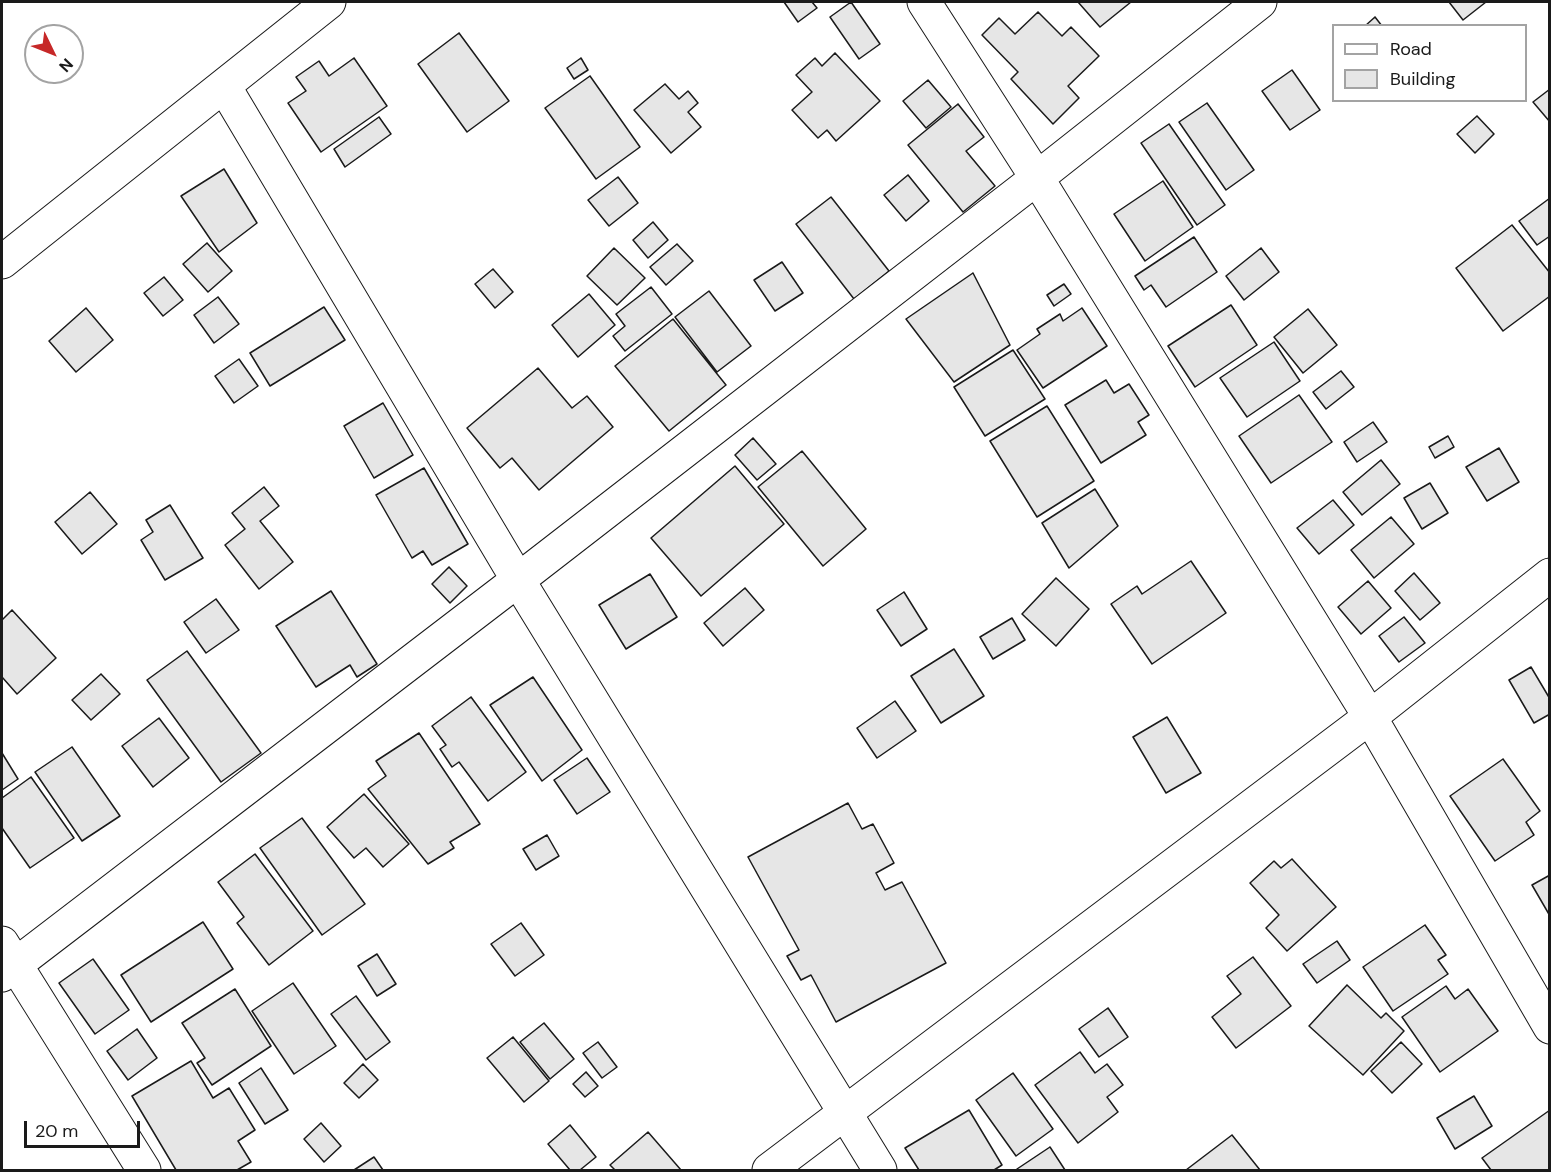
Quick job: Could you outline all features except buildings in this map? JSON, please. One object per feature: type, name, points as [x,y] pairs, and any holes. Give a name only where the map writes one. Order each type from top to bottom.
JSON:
[{"type":"street","points":[[2,262],[329,2]]},
{"type":"street","points":[[924,2],[1037,178],[1370,717],[1550,1026]]},
{"type":"street","points":[[144,1170],[6,961],[518,580],[1037,178],[1260,2]]},
{"type":"street","points":[[224,86],[518,580],[844,1115],[880,1170]]},
{"type":"street","points":[[770,1170],[1370,717],[1550,575]]}]
